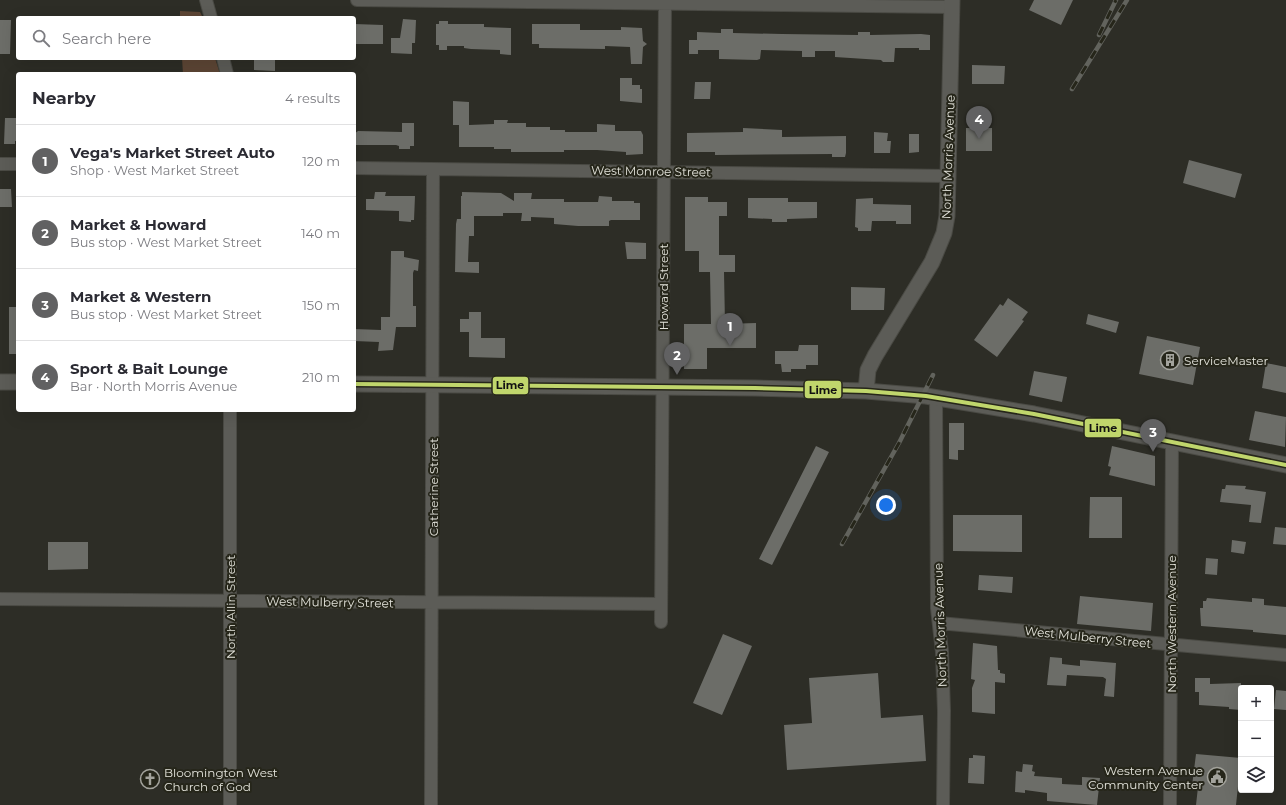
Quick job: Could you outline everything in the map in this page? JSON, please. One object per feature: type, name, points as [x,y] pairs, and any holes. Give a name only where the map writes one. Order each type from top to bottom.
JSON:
[{"type":"street","points":[[206,0],[210,16]]},
{"type":"street","points":[[357,0],[952,4]]},
{"type":"street","name":"Howard Street","points":[[660,622],[665,2]]},
{"type":"street","name":"North Morris Avenue","points":[[866,391],[868,370],[925,274],[939,246],[947,216],[952,4]]},
{"type":"street","points":[[224,60],[226,72]]},
{"type":"street","points":[[0,164],[16,164]]},
{"type":"street","name":"West Monroe Street","points":[[356,168],[948,176]]},
{"type":"street","name":"Catherine Street","points":[[431,805],[434,385],[433,170]]},
{"type":"street","points":[[0,382],[16,382]]},
{"type":"street","points":[[356,384],[866,391],[936,397],[1034,414],[1286,465]]},
{"type":"street","name":"North Morris Avenue","points":[[936,397],[939,623],[944,711],[943,805]]},
{"type":"street","name":"North Allin Street","points":[[230,412],[230,805]]},
{"type":"street","name":"North Western Avenue","points":[[1170,805],[1172,443]]},
{"type":"street","name":"West Mulberry Street","points":[[0,599],[660,604]]},
{"type":"street","name":"West Mulberry Street","points":[[939,623],[1286,655]]},
{"type":"shaded area","points":[[180,11],[200,12],[202,16],[180,16]]},
{"type":"shaded area","points":[[182,60],[216,60],[219,72],[183,72]]},
{"type":"building","points":[[1034,0],[1073,0],[1061,25],[1029,10]]},
{"type":"building","points":[[403,19],[416,20],[415,43],[412,43],[412,54],[391,53],[391,38],[400,38]]},
{"type":"building","points":[[0,20],[11,20],[10,54],[0,54]]},
{"type":"building","points":[[439,21],[448,21],[448,24],[484,24],[484,27],[511,28],[511,55],[500,54],[500,50],[471,49],[464,48],[464,46],[447,46],[447,50],[439,50],[439,45],[436,45],[436,24],[439,24]]},
{"type":"building","points":[[356,24],[383,25],[383,44],[356,44]]},
{"type":"building","points":[[532,24],[580,24],[580,30],[621,30],[621,27],[642,28],[643,41],[647,44],[643,47],[642,64],[631,64],[630,47],[605,46],[605,49],[539,48],[539,44],[532,44]]},
{"type":"building","points":[[721,29],[733,29],[733,33],[858,35],[858,32],[870,32],[870,35],[921,34],[930,35],[930,50],[919,50],[919,48],[895,48],[894,62],[835,57],[835,51],[815,51],[815,57],[802,57],[802,51],[761,50],[760,59],[757,60],[719,59],[719,50],[698,50],[698,54],[689,54],[689,40],[697,40],[697,32],[721,33]]},
{"type":"building","points":[[254,60],[275,60],[275,71],[254,70]]},
{"type":"building","points":[[972,65],[1005,66],[1004,84],[972,84]]},
{"type":"building","points":[[620,78],[632,78],[632,85],[640,85],[640,89],[642,89],[642,103],[620,101]]},
{"type":"building","points":[[695,82],[711,82],[710,99],[694,99]]},
{"type":"building","points":[[453,101],[469,102],[469,125],[494,124],[494,120],[508,120],[507,123],[526,123],[526,127],[550,127],[550,130],[565,130],[565,132],[597,132],[597,124],[615,125],[615,131],[641,131],[643,135],[643,154],[626,155],[626,152],[597,150],[564,150],[564,152],[511,152],[511,149],[494,149],[494,147],[459,147],[459,125],[453,125]]},
{"type":"building","points":[[5,118],[16,118],[15,144],[4,144]]},
{"type":"building","points":[[402,123],[414,123],[414,146],[410,146],[410,149],[399,149],[399,146],[396,145],[356,145],[356,132],[358,131],[402,132]]},
{"type":"building","points":[[743,128],[782,130],[782,137],[846,136],[845,157],[832,157],[832,154],[715,155],[715,152],[687,152],[687,133],[743,132]]},
{"type":"building","points":[[966,128],[992,128],[992,151],[966,151]]},
{"type":"building","points":[[874,132],[888,133],[887,141],[891,141],[890,153],[874,153]]},
{"type":"building","points":[[909,134],[919,134],[919,152],[909,153]]},
{"type":"building","points":[[1189,160],[1242,174],[1235,198],[1183,183]]},
{"type":"building","points":[[0,189],[11,189],[12,207],[0,207]]},
{"type":"building","points":[[375,192],[386,192],[385,196],[415,196],[414,220],[411,220],[411,222],[399,221],[399,211],[366,210],[366,199],[374,199]]},
{"type":"building","points":[[462,192],[501,193],[514,201],[514,193],[532,193],[531,199],[564,199],[564,202],[598,202],[599,196],[612,197],[612,201],[634,201],[634,203],[640,203],[640,220],[611,220],[609,221],[609,226],[578,226],[554,224],[554,218],[531,217],[531,221],[521,221],[522,213],[503,213],[503,216],[474,216],[474,236],[469,236],[468,262],[479,262],[479,273],[455,272],[456,224],[457,219],[461,219]]},
{"type":"building","points":[[685,197],[708,197],[708,202],[727,202],[727,216],[719,216],[719,255],[735,255],[735,272],[724,272],[725,324],[756,323],[756,348],[707,348],[707,369],[684,369],[684,324],[711,324],[710,272],[699,272],[699,251],[685,251]]},
{"type":"building","points":[[748,198],[788,198],[788,202],[817,202],[817,218],[787,219],[787,222],[772,222],[772,219],[748,218]]},
{"type":"building","points":[[873,198],[873,204],[911,205],[911,224],[896,224],[896,221],[872,221],[871,231],[858,231],[858,228],[855,227],[856,199]]},
{"type":"building","points":[[625,242],[646,243],[646,259],[627,259]]},
{"type":"building","points":[[391,251],[404,251],[404,257],[419,260],[418,271],[414,270],[413,273],[413,306],[416,306],[416,327],[396,327],[393,350],[378,351],[379,342],[356,341],[356,329],[381,330],[381,317],[390,317]]},
{"type":"building","points":[[851,287],[885,288],[884,310],[851,310]]},
{"type":"building","points":[[1008,298],[1028,312],[1022,320],[1024,321],[997,357],[974,340],[1000,304],[1003,306]]},
{"type":"building","points":[[9,307],[16,307],[16,354],[9,354]]},
{"type":"building","points":[[469,312],[481,312],[481,338],[505,338],[505,358],[469,357],[469,332],[460,332],[460,319],[469,319]]},
{"type":"building","points":[[1088,314],[1119,322],[1116,333],[1086,324]]},
{"type":"building","name":"ServiceMaster","points":[[1147,336],[1200,347],[1193,385],[1139,374]]},
{"type":"building","points":[[799,345],[818,345],[818,365],[806,365],[806,369],[791,369],[791,372],[782,372],[781,364],[775,364],[775,351],[798,351]]},
{"type":"building","points":[[1266,363],[1286,367],[1286,393],[1262,388]]},
{"type":"building","points":[[1034,371],[1067,377],[1062,402],[1029,395]]},
{"type":"building","points":[[1255,411],[1286,417],[1285,447],[1249,440]]},
{"type":"building","points":[[949,423],[964,423],[964,450],[958,450],[958,460],[949,459]]},
{"type":"building","points":[[816,446],[829,452],[772,565],[759,559]]},
{"type":"building","points":[[1112,446],[1155,456],[1155,486],[1109,475],[1111,467],[1108,466]]},
{"type":"building","points":[[1226,485],[1246,486],[1245,489],[1266,492],[1261,523],[1249,522],[1251,505],[1220,502],[1222,489],[1225,489]]},
{"type":"building","points":[[1090,497],[1122,497],[1122,538],[1089,538]]},
{"type":"building","points":[[953,515],[1022,515],[1022,552],[953,551]]},
{"type":"building","points":[[1275,527],[1286,528],[1286,545],[1273,544]]},
{"type":"building","points":[[1232,540],[1246,542],[1244,554],[1231,552]]},
{"type":"building","points":[[48,542],[88,542],[88,569],[48,570]]},
{"type":"building","points":[[1206,558],[1218,559],[1217,575],[1205,574]]},
{"type":"building","points":[[979,575],[1013,577],[1012,593],[978,590]]},
{"type":"building","points":[[1080,596],[1153,603],[1151,631],[1077,624]]},
{"type":"building","points":[[1207,598],[1252,602],[1252,598],[1264,599],[1264,605],[1286,607],[1286,635],[1253,632],[1253,630],[1201,626],[1200,608],[1203,608],[1203,601],[1206,601]]},
{"type":"building","points":[[723,634],[752,646],[722,715],[693,703]]},
{"type":"building","points":[[973,643],[997,646],[998,670],[1000,670],[1000,673],[1005,674],[1005,683],[995,682],[995,714],[972,712],[972,688],[975,680],[971,679]]},
{"type":"building","points":[[1050,657],[1062,658],[1062,664],[1080,666],[1080,660],[1116,663],[1114,697],[1104,696],[1106,679],[1103,677],[1067,675],[1066,686],[1047,685]]},
{"type":"building","points":[[878,673],[881,718],[923,715],[926,761],[787,770],[784,725],[812,723],[809,678]]},
{"type":"building","points":[[1195,678],[1210,678],[1210,684],[1241,683],[1241,685],[1238,685],[1238,710],[1229,709],[1229,707],[1199,705],[1199,692],[1195,692]]},
{"type":"building","points":[[1276,690],[1286,691],[1286,710],[1274,709]]},
{"type":"building","name":"Western Avenue Community Center","points":[[1196,754],[1238,758],[1238,786],[1236,805],[1196,805],[1198,787],[1192,786]]},
{"type":"building","points":[[973,755],[985,756],[984,784],[968,783],[969,758],[973,758]]},
{"type":"building","points":[[1023,764],[1033,765],[1032,771],[1035,772],[1034,776],[1062,778],[1062,784],[1082,785],[1082,777],[1100,778],[1097,805],[1047,801],[1047,793],[1025,790],[1025,793],[1015,792],[1016,771],[1022,772]]},
{"type":"railway","points":[[1099,35],[1116,0]]},
{"type":"railway","points":[[1072,89],[1127,0]]},
{"type":"railway","points":[[842,544],[899,443],[933,375]]},
{"type":"transit line","name":"Lime","points":[[356,384],[755,388],[866,391],[926,396],[1034,414],[1286,465]]},
{"type":"place","name":"Sport & Bait Lounge","points":[[979,139]]},
{"type":"place","name":"Vega's Market Street Auto","points":[[730,346]]},
{"type":"place","name":"ServiceMaster","points":[[1170,360]]},
{"type":"place","name":"Market & Howard","points":[[677,375]]},
{"type":"place","name":"Market & Western","points":[[1153,452]]},
{"type":"place","name":"Western Avenue Community Center","points":[[1217,777]]},
{"type":"place","name":"Bloomington West Church of God","points":[[150,779]]}]
